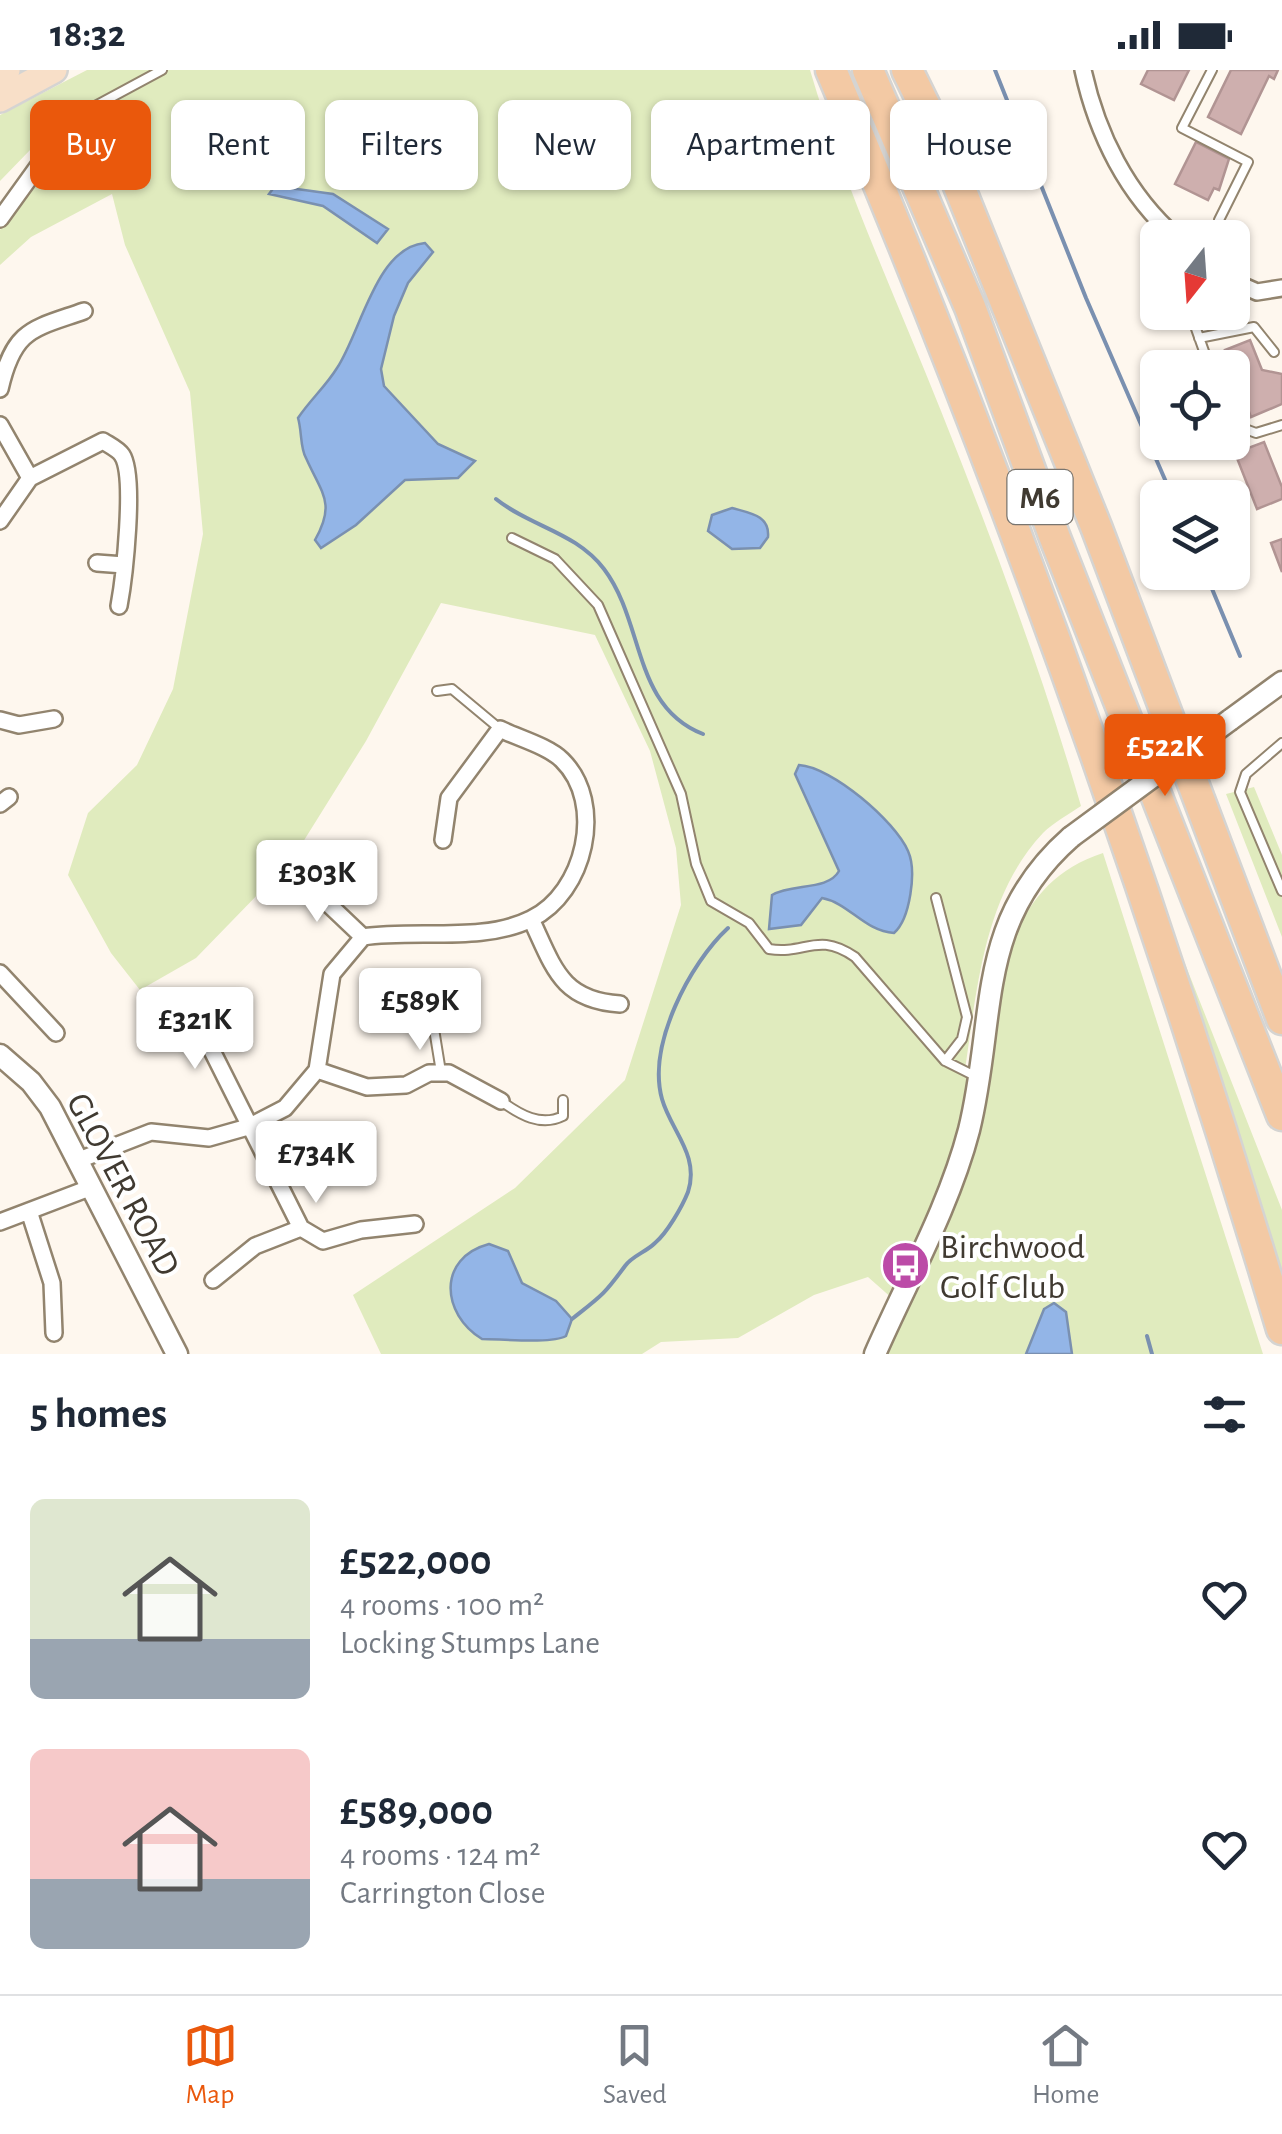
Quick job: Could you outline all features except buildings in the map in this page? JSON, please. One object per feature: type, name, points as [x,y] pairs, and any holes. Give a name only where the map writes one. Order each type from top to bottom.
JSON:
[{"type":"highway","points":[[832,70],[969,412],[1062,668],[1174,992],[1282,1329]]},
{"type":"highway","name":"M6","points":[[868,70],[970,307],[1205,926],[1282,1115]]},
{"type":"highway","name":"M6","points":[[907,70],[943,146],[1097,530],[1282,1019]]},
{"type":"highway","points":[[1243,924],[1282,1009]]},
{"type":"highway","points":[[1205,926],[1282,1138]]},
{"type":"main road","points":[[0,74],[7,70]]},
{"type":"main road","points":[[0,99],[53,70]]},
{"type":"street","points":[[1083,70],[1090,104],[1114,157],[1144,208],[1158,220]]},
{"type":"street","points":[[0,219],[30,177]]},
{"type":"street","points":[[1250,289],[1258,292],[1282,288]]},
{"type":"street","points":[[0,389],[24,335],[46,320],[84,311]]},
{"type":"street","points":[[0,521],[30,478],[103,441],[109,422]]},
{"type":"street","points":[[0,424],[30,478]]},
{"type":"street","points":[[103,441],[121,453],[127,472],[119,606]]},
{"type":"street","points":[[97,563],[124,565]]},
{"type":"street","points":[[875,1354],[953,1178],[979,1078],[996,950],[1008,918],[1033,875],[1070,837],[1282,682]]},
{"type":"street","points":[[0,720],[20,725],[58,718]]},
{"type":"street","points":[[79,1160],[151,1132],[209,1138],[248,1127],[285,1108],[318,1070],[332,974],[363,938],[407,931],[470,934],[531,919],[562,895],[585,845],[584,793],[561,758],[500,729],[450,798],[443,840]]},
{"type":"street","points":[[303,880],[363,938]]},
{"type":"street","points":[[531,919],[557,974],[589,1002],[620,1004]]},
{"type":"street","points":[[0,972],[56,1033]]},
{"type":"street","points":[[185,997],[302,1228],[323,1241],[360,1230],[415,1224]]},
{"type":"street","name":"GLOVER ROAD","points":[[0,1055],[32,1082],[79,1160],[177,1354]]},
{"type":"street","points":[[318,1070],[367,1088],[406,1085],[441,1072],[501,1102]]},
{"type":"street","points":[[0,1222],[92,1187]]},
{"type":"street","points":[[28,1211],[52,1283],[54,1333]]},
{"type":"street","points":[[213,1280],[255,1246],[302,1228]]},
{"type":"lane","points":[[106,100],[162,70]]},
{"type":"lane","points":[[1212,70],[1182,128],[1248,162],[1219,220]]},
{"type":"lane","points":[[1199,338],[1254,327],[1274,352]]},
{"type":"lane","points":[[1196,330],[1203,350]]},
{"type":"lane","points":[[1250,431],[1256,433],[1282,426]]},
{"type":"lane","points":[[512,538],[555,559],[598,605],[681,794],[688,838],[711,901],[749,923],[769,950],[823,942],[842,948],[855,957],[954,1069],[979,1078]]},
{"type":"lane","points":[[437,691],[452,689],[500,729]]},
{"type":"lane","points":[[1282,743],[1246,774],[1240,792],[1282,892]]},
{"type":"lane","points":[[936,898],[967,1017],[962,1039],[945,1060]]},
{"type":"lane","points":[[434,1029],[441,1072]]},
{"type":"lane","points":[[501,1102],[535,1120],[553,1121],[563,1116],[563,1100]]},
{"type":"green space","name":"Birchwood Golf Club","points":[[87,70],[810,70],[820,100],[651,100],[651,190],[852,190],[998,558],[1081,806],[1043,833],[1007,887],[986,948],[964,1076],[983,1088],[1001,982],[1024,918],[1043,891],[1069,869],[1103,853],[1263,1354],[884,1354],[902,1307],[868,1277],[814,1295],[738,1338],[661,1342],[642,1354],[381,1354],[353,1295],[515,1188],[625,1080],[681,905],[676,848],[650,751],[595,635],[441,603],[366,741],[293,858],[196,958],[140,990],[111,953],[68,875],[88,813],[137,765],[173,689],[203,534],[190,392],[125,245],[112,194],[31,237],[0,265],[0,230],[33,190],[151,190],[151,100],[30,100],[30,150],[0,181],[0,115]]},
{"type":"green space","points":[[1254,787],[1282,855],[1282,937],[1226,794]]},
{"type":"green space","points":[[1128,819],[1282,1210],[1282,1308]]},
{"type":"water","points":[[272,190],[304,190],[333,194],[388,229],[377,243],[323,206],[269,194]]},
{"type":"water","points":[[425,243],[433,252],[408,283],[394,316],[381,369],[384,386],[438,444],[475,461],[458,478],[405,480],[356,525],[321,548],[315,540],[326,507],[304,454],[298,418],[337,368],[382,275],[408,248]]},
{"type":"water","points":[[732,508],[757,516],[766,524],[768,537],[760,548],[732,549],[708,531],[712,515]]},
{"type":"water","points":[[799,765],[845,785],[890,825],[908,851],[912,870],[910,894],[904,917],[894,933],[874,927],[822,898],[801,925],[769,929],[772,895],[827,881],[839,871],[795,774]]},
{"type":"water","points":[[489,1244],[508,1251],[522,1283],[556,1301],[572,1319],[566,1336],[482,1339],[468,1328],[452,1302],[453,1274],[472,1251]]},
{"type":"water","points":[[1054,1303],[1066,1312],[1072,1354],[1026,1354],[1044,1309]]},
{"type":"waterway","points":[[995,70],[1086,298],[1165,480]]},
{"type":"waterway","points":[[496,499],[580,546],[604,569],[627,614],[651,684],[680,721],[703,734]]},
{"type":"waterway","points":[[1212,590],[1240,656]]},
{"type":"waterway","points":[[572,1319],[601,1295],[628,1263],[660,1239],[688,1192],[691,1179],[687,1155],[662,1099],[661,1054],[666,1030],[686,983],[728,928]]},
{"type":"waterway","points":[[1147,1336],[1152,1354]]},
{"type":"place","name":"Birchwood Golf Club","points":[[905,1266]]}]
